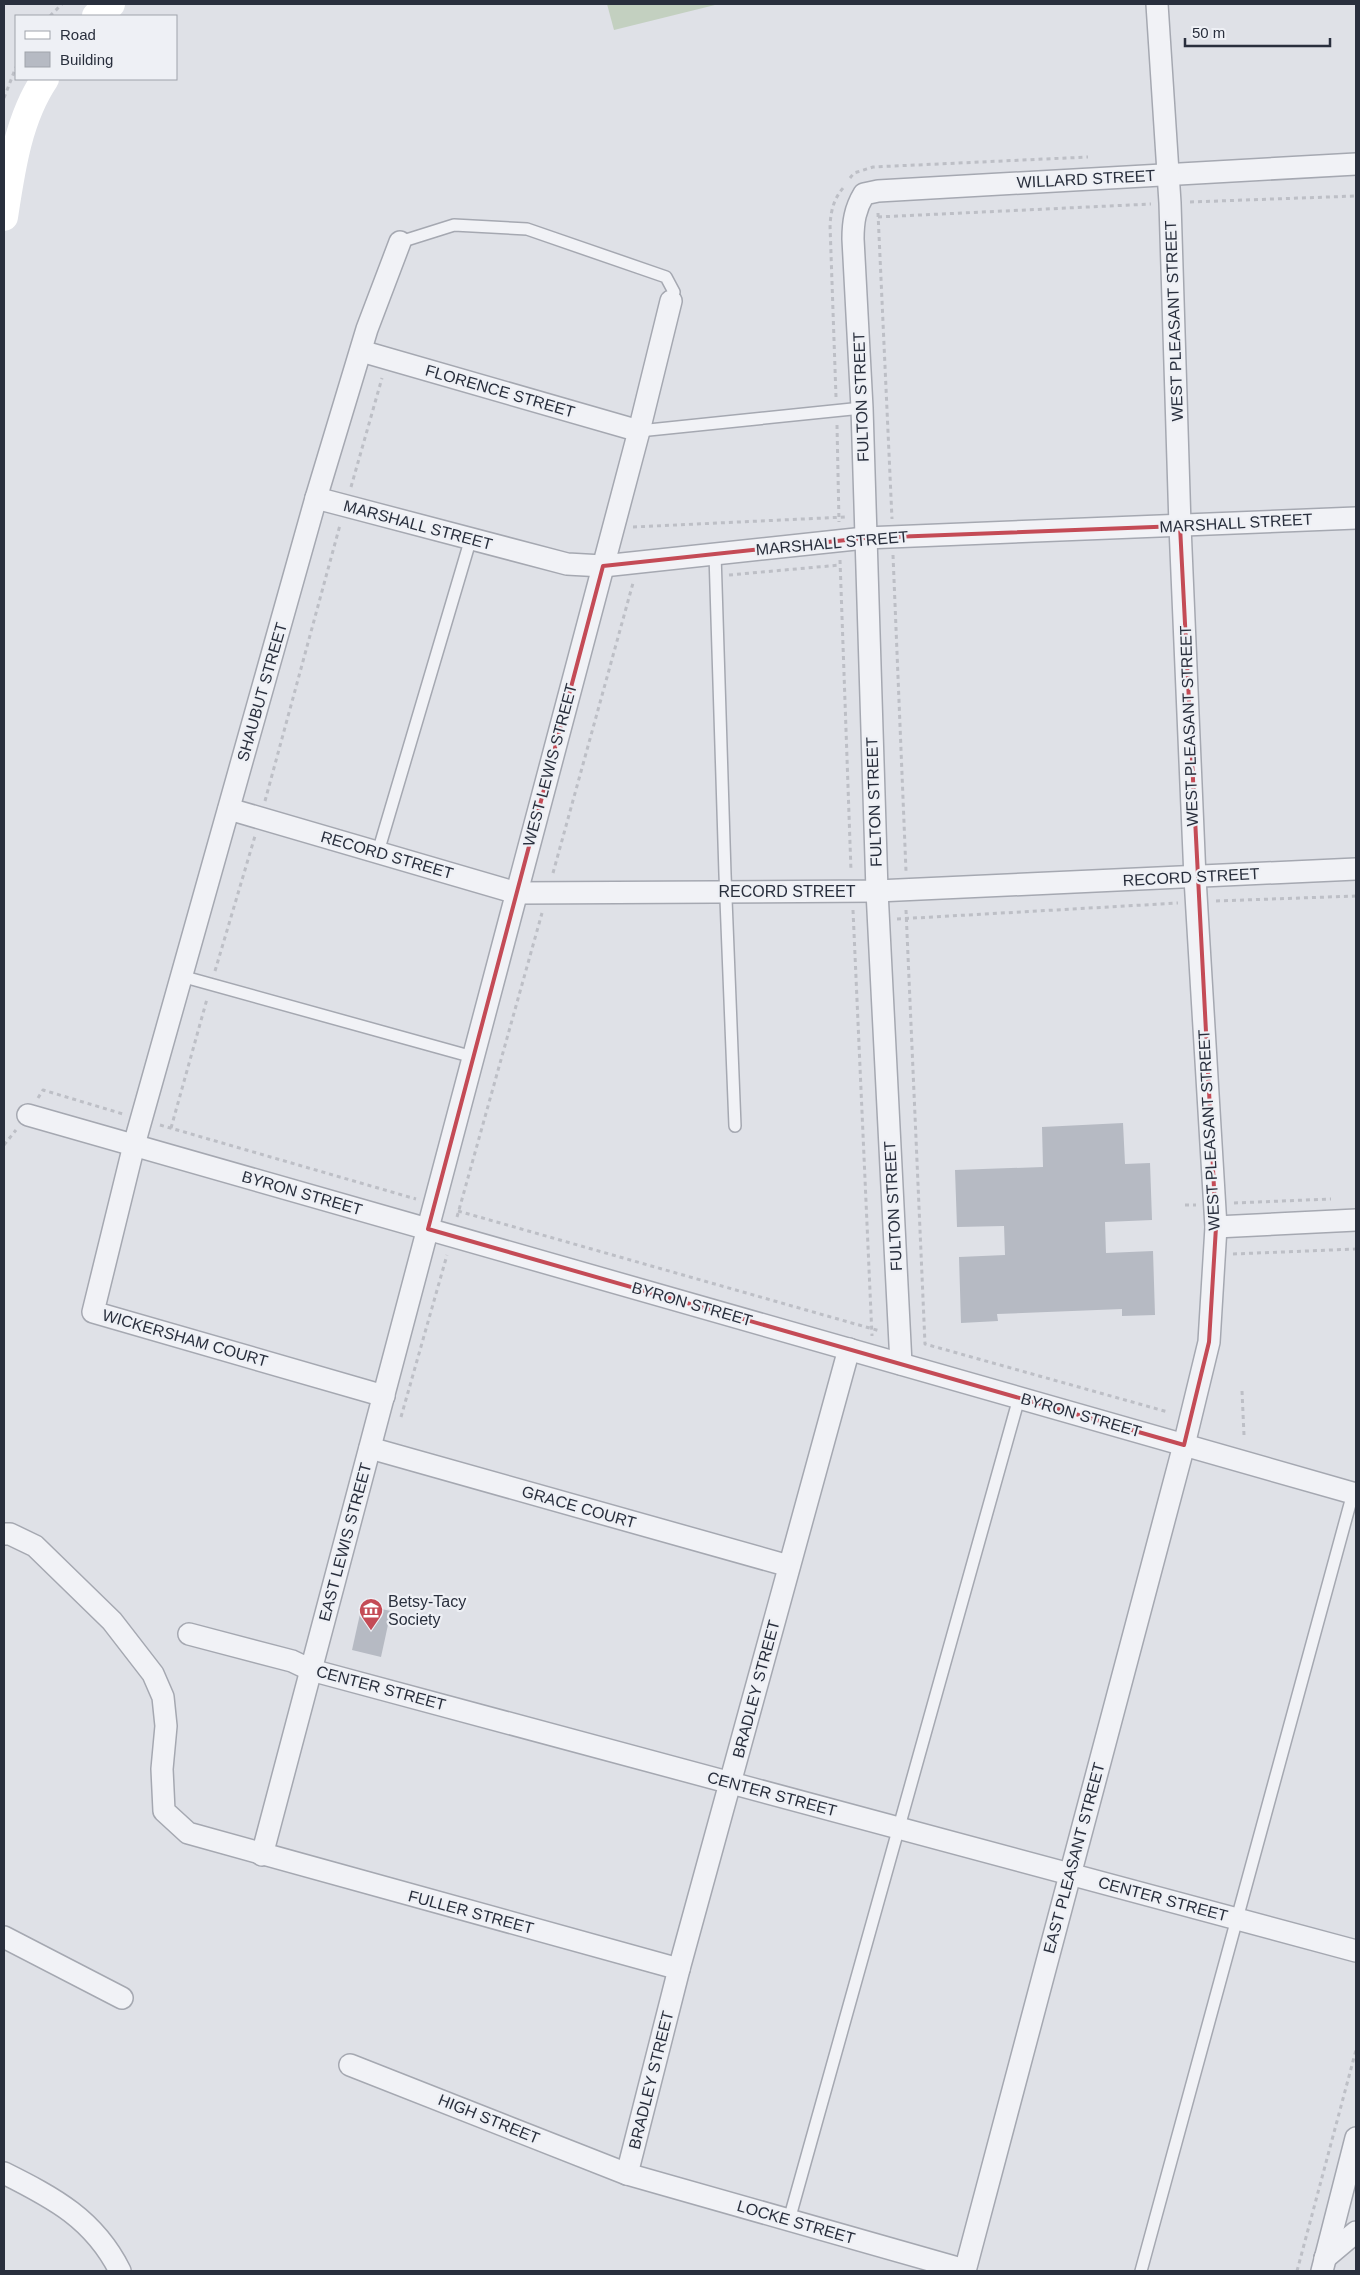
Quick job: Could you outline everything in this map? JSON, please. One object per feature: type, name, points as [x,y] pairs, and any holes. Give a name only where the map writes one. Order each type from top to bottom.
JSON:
[{"type":"street","points":[[97,15],[111,4]]},
{"type":"street","name":"WEST PLEASANT STREET","points":[[1157,4],[1170,204],[1180,526],[1196,902],[1216,1227],[1209,1342],[1184,1445]]},
{"type":"street","points":[[4,217],[21,131],[36,93],[44,80]]},
{"type":"street","name":"WILLARD STREET","points":[[853,239],[853,219],[864,194],[878,191],[1356,164]]},
{"type":"street","name":"FULTON STREET","points":[[853,239],[862,408],[877,891],[901,1364]]},
{"type":"street","name":"SHAUBUT STREET","points":[[134,1145],[316,498],[361,351],[400,242]]},
{"type":"street","name":"WEST LEWIS STREET","points":[[428,1229],[639,431],[671,301]]},
{"type":"street","name":"FLORENCE STREET","points":[[361,351],[639,431]]},
{"type":"street","name":"MARSHALL STREET","points":[[316,498],[567,564],[603,566],[865,538],[1356,518]]},
{"type":"street","name":"RECORD STREET","points":[[229,809],[517,893],[877,891],[1195,878],[1356,869]]},
{"type":"street","name":"BYRON STREET","points":[[28,1115],[1355,1493]]},
{"type":"street","name":"WICKERSHAM COURT","points":[[134,1145],[93,1312],[384,1396]]},
{"type":"street","points":[[1216,1227],[1356,1220]]},
{"type":"street","name":"EAST LEWIS STREET","points":[[262,1855],[428,1229]]},
{"type":"street","name":"BRADLEY STREET","points":[[627,2174],[679,1969],[849,1349]]},
{"type":"street","name":"EAST PLEASANT STREET","points":[[965,2271],[1184,1445]]},
{"type":"street","name":"GRACE COURT","points":[[370,1448],[789,1566]]},
{"type":"street","name":"FULLER STREET","points":[[4,1534],[10,1534],[35,1546],[112,1621],[153,1674],[163,1697],[166,1726],[162,1769],[164,1810],[188,1832],[262,1855],[679,1969]]},
{"type":"street","name":"CENTER STREET","points":[[189,1634],[292,1661],[311,1670],[1356,1951]]},
{"type":"street","points":[[4,1937],[122,1998]]},
{"type":"street","name":"HIGH STREET","points":[[350,2065],[627,2174]]},
{"type":"street","points":[[1323,2265],[1356,2138]]},
{"type":"street","points":[[4,2173],[49,2195],[84,2221],[105,2245],[120,2271]]},
{"type":"street","name":"LOCKE STREET","points":[[627,2174],[965,2271]]},
{"type":"street","points":[[1323,2265],[1356,2232]]},
{"type":"lane","points":[[400,242],[454,225],[527,229],[666,278],[674,292],[671,301]]},
{"type":"lane","points":[[639,431],[862,408]]},
{"type":"lane","points":[[378,852],[470,538]]},
{"type":"lane","points":[[715,554],[725,892],[735,1126]]},
{"type":"lane","points":[[182,976],[474,1057]]},
{"type":"lane","points":[[790,2220],[1019,1398]]},
{"type":"lane","points":[[1141,2271],[1355,1493]]},
{"type":"path","points":[[51,15],[62,4]]},
{"type":"path","points":[[4,98],[15,70]]},
{"type":"path","points":[[873,1356],[852,891],[839,541],[837,410],[830,218],[836,196],[854,173],[873,167],[1095,157]]},
{"type":"path","points":[[878,216],[1356,196]]},
{"type":"path","points":[[171,1128],[261,818],[388,358]]},
{"type":"path","points":[[716,576],[840,565]]},
{"type":"path","points":[[400,1420],[632,583],[641,582]]},
{"type":"path","points":[[854,921],[1196,902],[1356,896]]},
{"type":"path","points":[[28,1115],[43,1090],[141,1120],[925,1344]]},
{"type":"path","points":[[1185,1206],[1338,1199]]},
{"type":"path","points":[[1214,1255],[1356,1249]]},
{"type":"path","points":[[1242,1391],[1244,1435]]},
{"type":"path","points":[[1297,2271],[1356,2050]]},
{"type":"highlighted area","points":[[1180,526],[1216,1227],[1209,1342],[1184,1445],[428,1229],[603,566],[865,538]]},
{"type":"green space","points":[[607,4],[719,4],[614,30]]},
{"type":"building","points":[[1123,1123],[1125,1164],[1150,1163],[1152,1220],[1105,1222],[1106,1253],[1153,1251],[1155,1315],[1122,1316],[1122,1309],[997,1314],[998,1321],[961,1323],[959,1257],[1005,1255],[1004,1226],[957,1227],[955,1170],[1043,1167],[1042,1127]]},
{"type":"building","name":"Betsy-Tacy Society","points":[[362,1605],[391,1611],[381,1657],[352,1650]]},
{"type":"place","name":"Betsy-Tacy Society","points":[[371,1631]]}]
